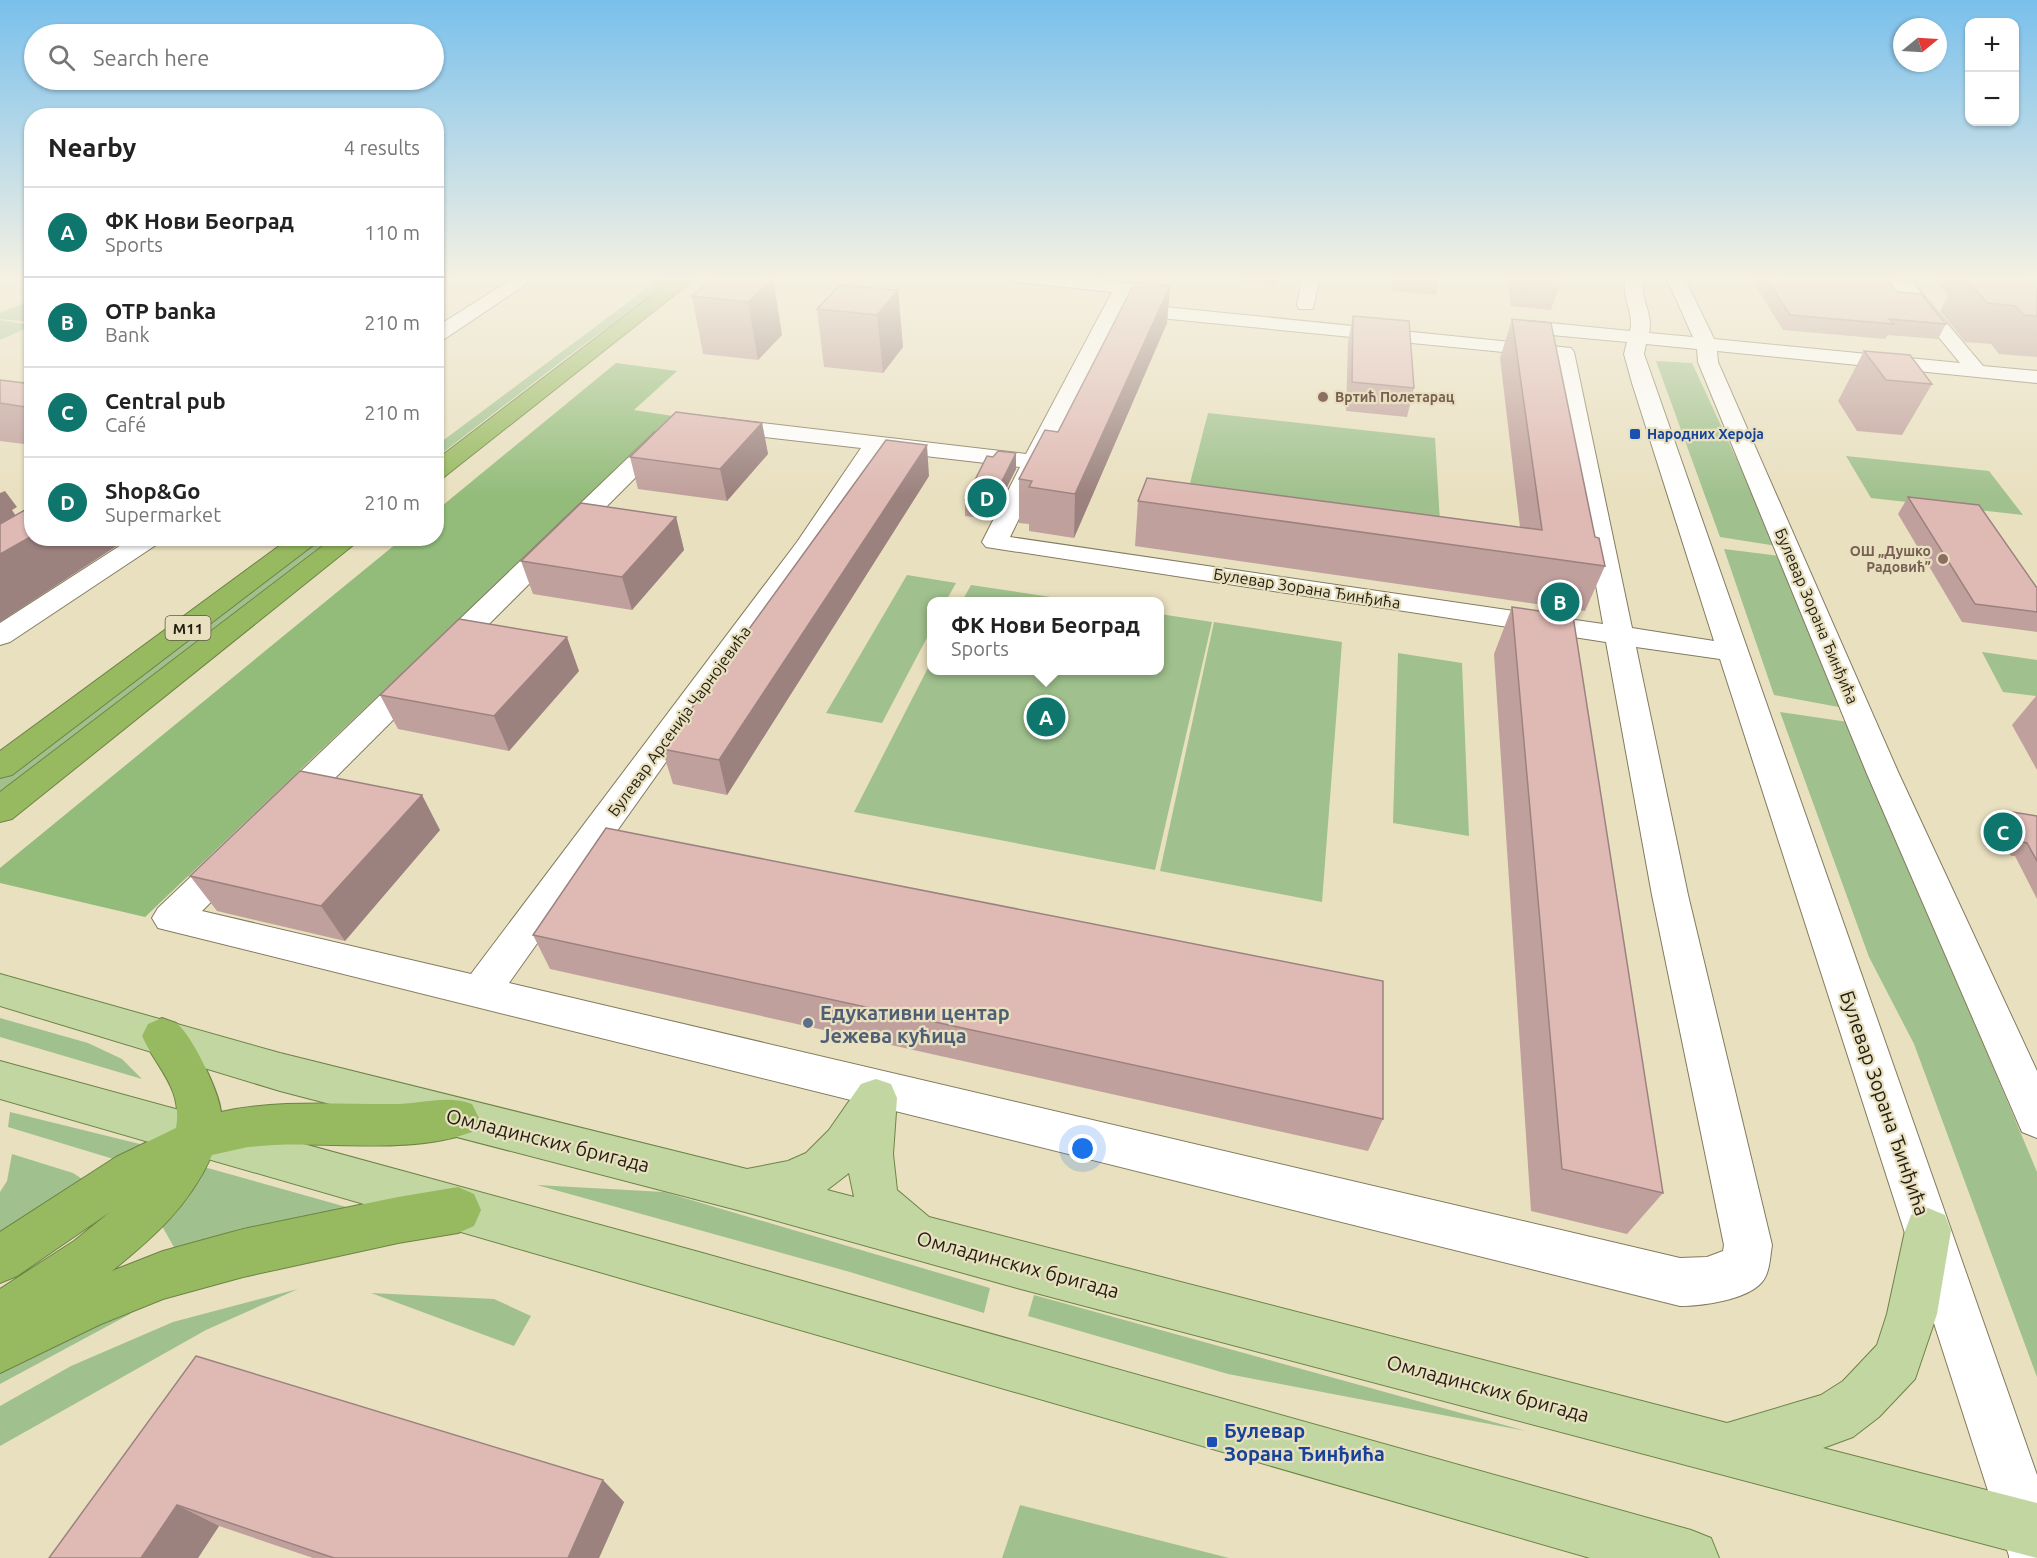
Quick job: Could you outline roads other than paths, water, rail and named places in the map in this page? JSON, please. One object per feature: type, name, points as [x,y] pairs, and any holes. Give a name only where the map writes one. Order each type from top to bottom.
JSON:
[{"type":"highway","points":[[444,466],[594,350]]},
{"type":"highway","name":"M11","points":[[0,767],[296,546]]},
{"type":"highway","name":"M11","points":[[0,810],[340,546]]},
{"type":"highway","points":[[0,1317],[88,1259],[152,1207],[185,1163],[198,1138],[200,1112],[186,1073],[162,1036]]},
{"type":"highway","points":[[0,1259],[108,1187],[198,1138],[245,1127],[281,1124],[432,1123],[457,1118]]},
{"type":"highway","points":[[0,1348],[85,1306],[164,1275],[243,1253],[398,1220],[458,1210]]},
{"type":"main road","name":"Омладинских бригада","points":[[0,990],[280,1072],[745,1190],[1726,1450],[2034,1539]]},
{"type":"main road","points":[[0,1080],[198,1138],[794,1302],[1351,1464],[1691,1558]]},
{"type":"main road","points":[[745,1190],[779,1185],[822,1168],[841,1149],[877,1095]]},
{"type":"main road","points":[[877,1095],[870,1157],[872,1181],[881,1205],[894,1219],[921,1238]]},
{"type":"main road","points":[[1726,1450],[1834,1418],[1861,1399],[1897,1361],[1912,1314],[1928,1231]]},
{"type":"street","points":[[1092,350],[1035,462],[692,422],[171,918],[479,993],[877,1095],[1680,1282],[1705,1282],[1728,1277],[1745,1265],[1748,1245],[1670,895],[1564,352],[1541,350]]},
{"type":"street","name":"Булевар Зорана Ђинђића","points":[[1635,350],[1634,354],[1731,652],[2034,1539]]},
{"type":"street","name":"Булевар Зорана Ђинђића","points":[[1707,350],[1708,362],[1884,774],[2037,1118]]},
{"type":"street","points":[[1755,350],[2037,377]]},
{"type":"street","points":[[1959,350],[1977,371]]},
{"type":"street","name":"Булевар Арсенија Чарнојевића","points":[[479,993],[792,566],[875,445]]},
{"type":"street","name":"Булевар Зорана Ђинђића","points":[[1035,462],[994,542],[1731,652]]},
{"type":"street","points":[[0,636],[138,546]]},
{"type":"place","name":"Вртић Полетарац","points":[[1323,397]]},
{"type":"place","name":"Народних Хероја","points":[[1635,434]]},
{"type":"place","name":"Shop&Go","points":[[987,498]]},
{"type":"place","name":"ОШ „Душко Радовић”","points":[[1943,559]]},
{"type":"place","name":"OTP banka","points":[[1560,602]]},
{"type":"place","name":"ФК Нови Београд","points":[[1046,717]]},
{"type":"place","name":"Central pub","points":[[2003,832]]},
{"type":"place","name":"Едукативни центар Јежева кућица","points":[[808,1023]]},
{"type":"place","name":"Булевар Зорана Ђинђића","points":[[1212,1442]]}]
